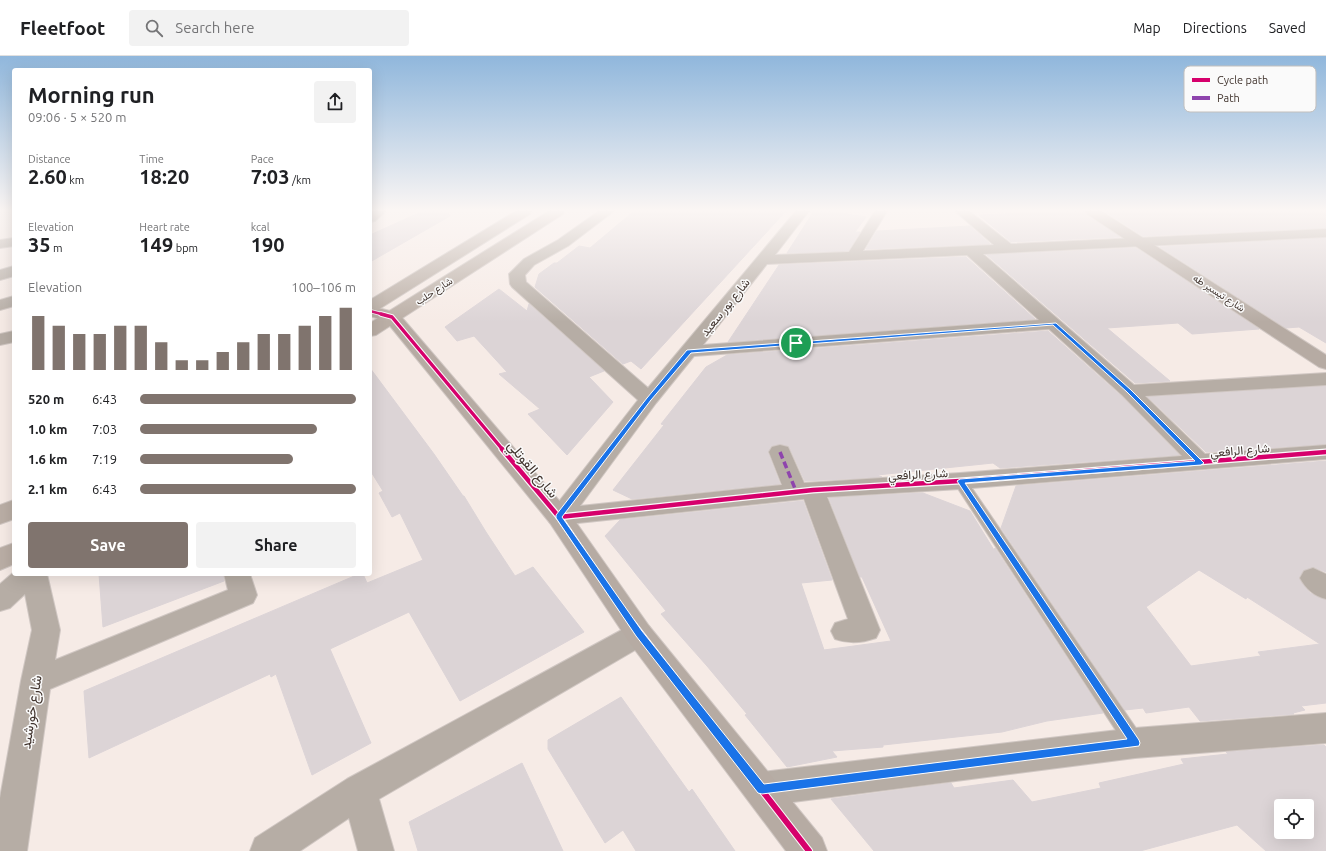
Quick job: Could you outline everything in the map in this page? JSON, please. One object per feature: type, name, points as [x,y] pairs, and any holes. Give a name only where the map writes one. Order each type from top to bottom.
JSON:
[{"type":"main road","name":"شارع حلب","points":[[372,326],[377,312],[471,248]]},
{"type":"main road","name":"شارع حلب","points":[[377,312],[492,248]]},
{"type":"main road","points":[[0,516],[12,509]]},
{"type":"street","points":[[553,248],[529,262],[517,274],[518,284],[649,399]]},
{"type":"street","name":"شارع بور سعيد","points":[[559,517],[649,399],[773,248]]},
{"type":"street","points":[[853,256],[858,248]]},
{"type":"street","points":[[763,260],[1004,248]]},
{"type":"street","name":"شارع تيسير طه","points":[[1150,248],[1326,362]]},
{"type":"street","points":[[970,250],[1129,391],[1201,463]]},
{"type":"street","points":[[0,274],[12,271]]},
{"type":"street","points":[[0,305],[12,302]]},
{"type":"street","name":"شارع القوتلي","points":[[377,312],[559,517],[639,634],[762,789],[809,851]]},
{"type":"street","points":[[689,351],[1054,324]]},
{"type":"street","points":[[0,340],[12,337]]},
{"type":"street","points":[[1129,391],[1326,379]]},
{"type":"street","points":[[780,452],[805,490],[866,630],[845,631]]},
{"type":"street","name":"شارع الرافعي","points":[[559,517],[805,490],[960,481],[1326,452]]},
{"type":"street","points":[[0,600],[28,576]]},
{"type":"street","name":"شارع خورشيد","points":[[9,851],[36,681],[46,630],[34,576]]},
{"type":"street","points":[[36,681],[243,595],[238,576]]},
{"type":"street","points":[[268,851],[359,791],[639,634]]},
{"type":"street","points":[[762,789],[1135,743],[1326,728]]},
{"type":"street","points":[[359,791],[376,851]]},
{"type":"lane","points":[[960,481],[1135,743]]},
{"type":"building","points":[[372,248],[394,248],[372,261]]},
{"type":"building","points":[[576,248],[752,248],[641,369],[631,361],[623,364],[535,287],[539,274],[554,263],[557,263]]},
{"type":"building","points":[[790,248],[850,248],[848,251],[787,253]]},
{"type":"building","points":[[1136,248],[1259,329],[1192,334],[1178,323],[1107,328],[1170,381],[1135,383],[987,255]]},
{"type":"building","points":[[1162,248],[1326,248],[1326,343],[1299,327],[1286,328]]},
{"type":"building","points":[[966,257],[1035,319],[728,342],[779,265]]},
{"type":"building","points":[[499,289],[527,311],[529,304],[604,371],[589,377],[613,402],[567,455],[528,414],[540,409],[499,374],[507,372],[474,336],[457,341],[445,327]]},
{"type":"building","points":[[1048,331],[1121,396],[1179,455],[1000,468],[993,463],[877,475],[882,477],[805,481],[789,446],[780,444],[771,446],[768,453],[780,484],[632,499],[613,490],[664,425],[661,424],[706,367],[727,355]]},
{"type":"building","points":[[372,371],[464,496],[515,576],[533,567],[584,632],[460,701],[409,612],[330,649],[371,743],[312,775],[276,674],[271,677],[270,674],[89,758],[84,691],[354,576],[364,576],[367,583],[423,560],[400,513],[392,517],[379,493],[383,491],[372,473]]},
{"type":"building","points":[[1326,386],[1326,444],[1206,452],[1148,397]]},
{"type":"building","points":[[1326,461],[1326,572],[1313,567],[1304,570],[1299,577],[1310,593],[1326,600],[1326,703],[1301,706],[1305,710],[1293,713],[1294,714],[1200,721],[1189,707],[1146,713],[1143,708],[1125,710],[1001,528],[1016,486]],"holes":[[[1199,570],[1246,599],[1247,597],[1320,644],[1258,652],[1261,656],[1191,666],[1146,607]]]},
{"type":"building","points":[[923,493],[970,511],[994,550],[995,548],[1103,713],[1047,721],[1002,732],[883,745],[883,747],[832,751],[837,757],[787,767],[745,715],[747,714],[661,614],[666,611],[605,536],[620,520],[803,501],[832,580],[801,583],[824,650],[891,641],[862,577],[860,577],[829,498]]},
{"type":"building","points":[[99,576],[223,576],[224,581],[103,627]]},
{"type":"building","points":[[621,697],[689,792],[692,789],[735,851],[636,851],[623,830],[605,843],[548,749],[548,740]]},
{"type":"building","points":[[1324,745],[1326,747],[1326,851],[1266,851],[1237,825],[1140,851],[874,851],[831,799],[951,783],[954,788],[1013,780],[1032,802],[1101,788],[1099,783],[1184,764],[1181,759],[1228,754],[1226,752]]},
{"type":"building","points":[[522,763],[563,851],[418,851],[409,822]]},
{"type":"marked path","points":[[780,452],[796,491]]},
{"type":"cycle path","points":[[372,312],[392,317],[559,517],[639,634],[809,851]]},
{"type":"cycle path","points":[[559,517],[813,490],[960,481],[1326,452]]},
{"type":"route","points":[[1054,324],[1129,391],[1201,463],[960,481],[1135,743],[762,789],[639,634],[559,517],[649,399],[689,351],[796,343],[1054,324]]}]
